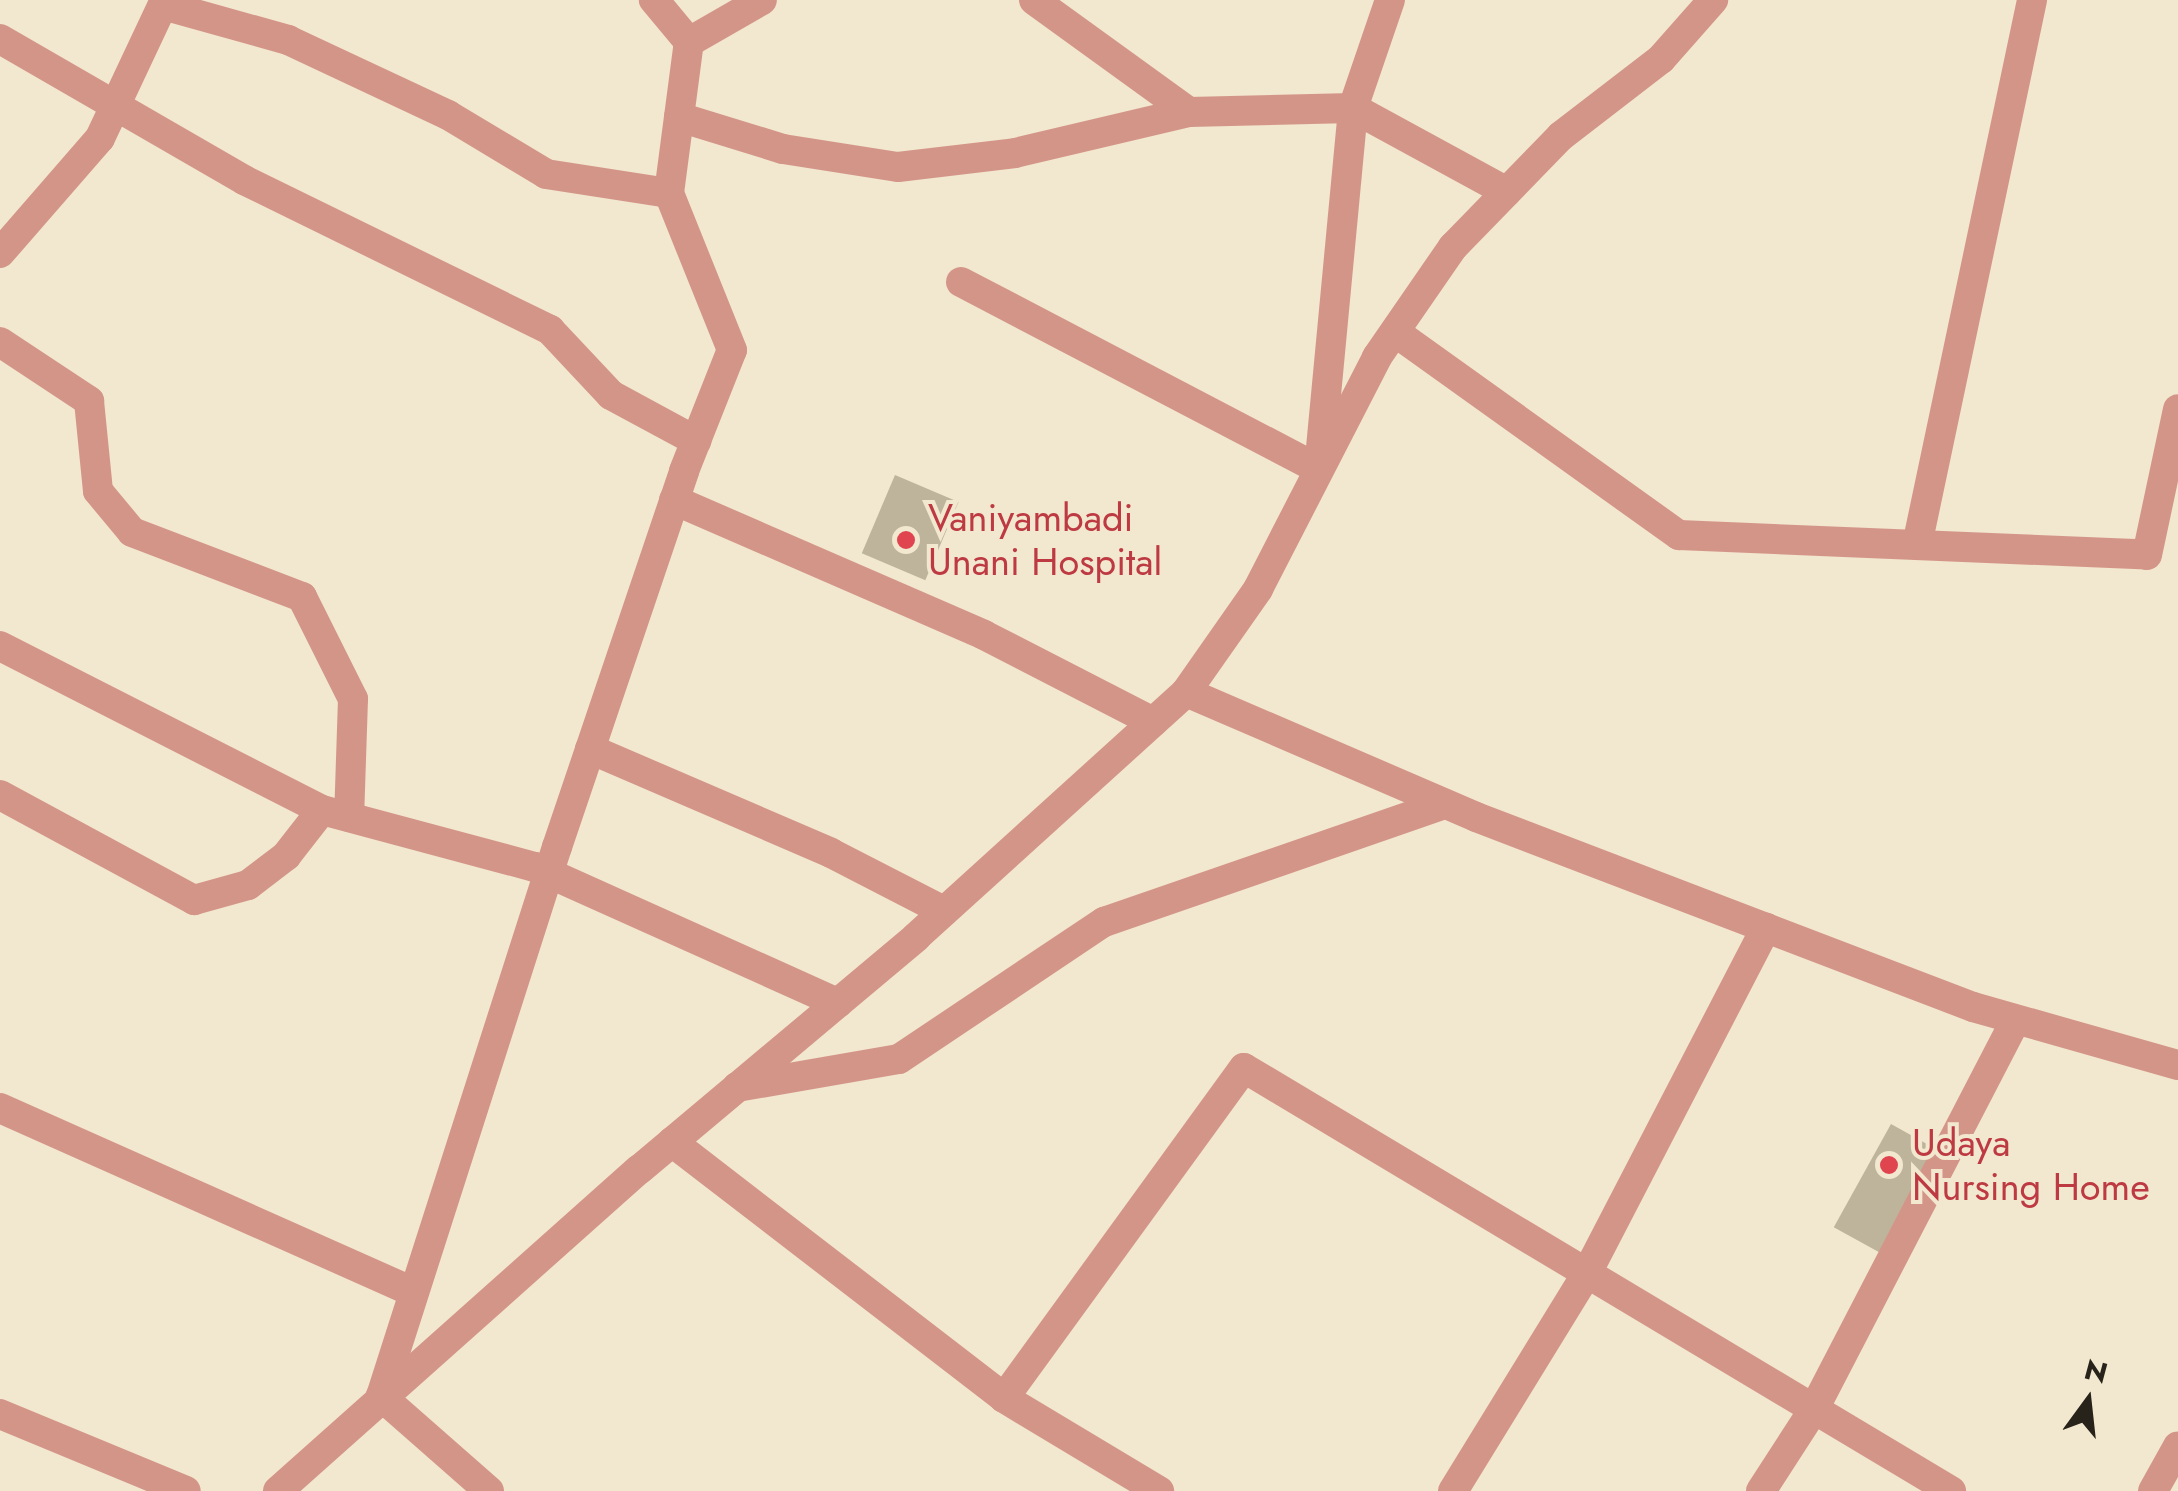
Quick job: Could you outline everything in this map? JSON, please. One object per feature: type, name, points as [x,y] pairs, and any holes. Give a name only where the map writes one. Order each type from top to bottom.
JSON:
[{"type":"street","points":[[381,1396],[548,873],[674,500],[732,350],[669,193],[689,42],[654,0]]},
{"type":"street","points":[[689,42],[762,0]]},
{"type":"street","points":[[1034,0],[1189,112]]},
{"type":"street","points":[[1319,469],[1353,108],[1390,0]]},
{"type":"street","points":[[278,1491],[672,1142],[944,912],[1186,692],[1258,589],[1395,332],[1453,247],[1562,136],[1660,59],[1713,0]]},
{"type":"street","points":[[1917,545],[2032,0]]},
{"type":"street","points":[[0,253],[100,138],[164,3],[288,40],[448,114],[546,174],[669,193]]},
{"type":"street","points":[[0,39],[118,101],[244,180],[550,330],[611,395],[696,441]]},
{"type":"street","points":[[679,117],[783,149],[898,167],[1015,153],[1189,112],[1353,108],[1507,192]]},
{"type":"street","points":[[961,282],[1319,469]]},
{"type":"street","points":[[1395,332],[1680,535],[2147,554],[2178,413]]},
{"type":"street","points":[[0,342],[89,401],[98,491],[132,532],[302,597],[353,699],[335,814],[248,885],[194,900],[0,795]]},
{"type":"street","points":[[674,500],[984,635],[1152,722]]},
{"type":"street","points":[[0,646],[335,814],[548,873],[838,1003]]},
{"type":"street","points":[[1186,692],[1445,804],[1766,928],[2016,1020],[2178,1066]]},
{"type":"street","points":[[590,749],[831,852],[944,912]]},
{"type":"street","points":[[738,1087],[899,1059],[1104,922],[1445,804]]},
{"type":"street","points":[[1453,1491],[1587,1273],[1766,928]]},
{"type":"street","points":[[1762,1491],[1814,1409],[2016,1020]]},
{"type":"street","points":[[1004,1398],[1244,1068],[1951,1491]]},
{"type":"street","points":[[0,1108],[414,1292]]},
{"type":"street","points":[[672,1142],[1004,1398],[1159,1491]]},
{"type":"street","points":[[381,1396],[490,1491]]},
{"type":"street","points":[[0,1414],[186,1491]]},
{"type":"street","points":[[2152,1491],[2178,1446]]},
{"type":"building","points":[[895,475],[959,502],[925,580],[862,553]]},
{"type":"building","points":[[1891,1124],[1940,1151],[1883,1254],[1834,1227]]},
{"type":"place","name":"Vaniyambadi Unani Hospital","points":[[906,540]]},
{"type":"place","name":"Udaya Nursing Home","points":[[1889,1165]]}]
